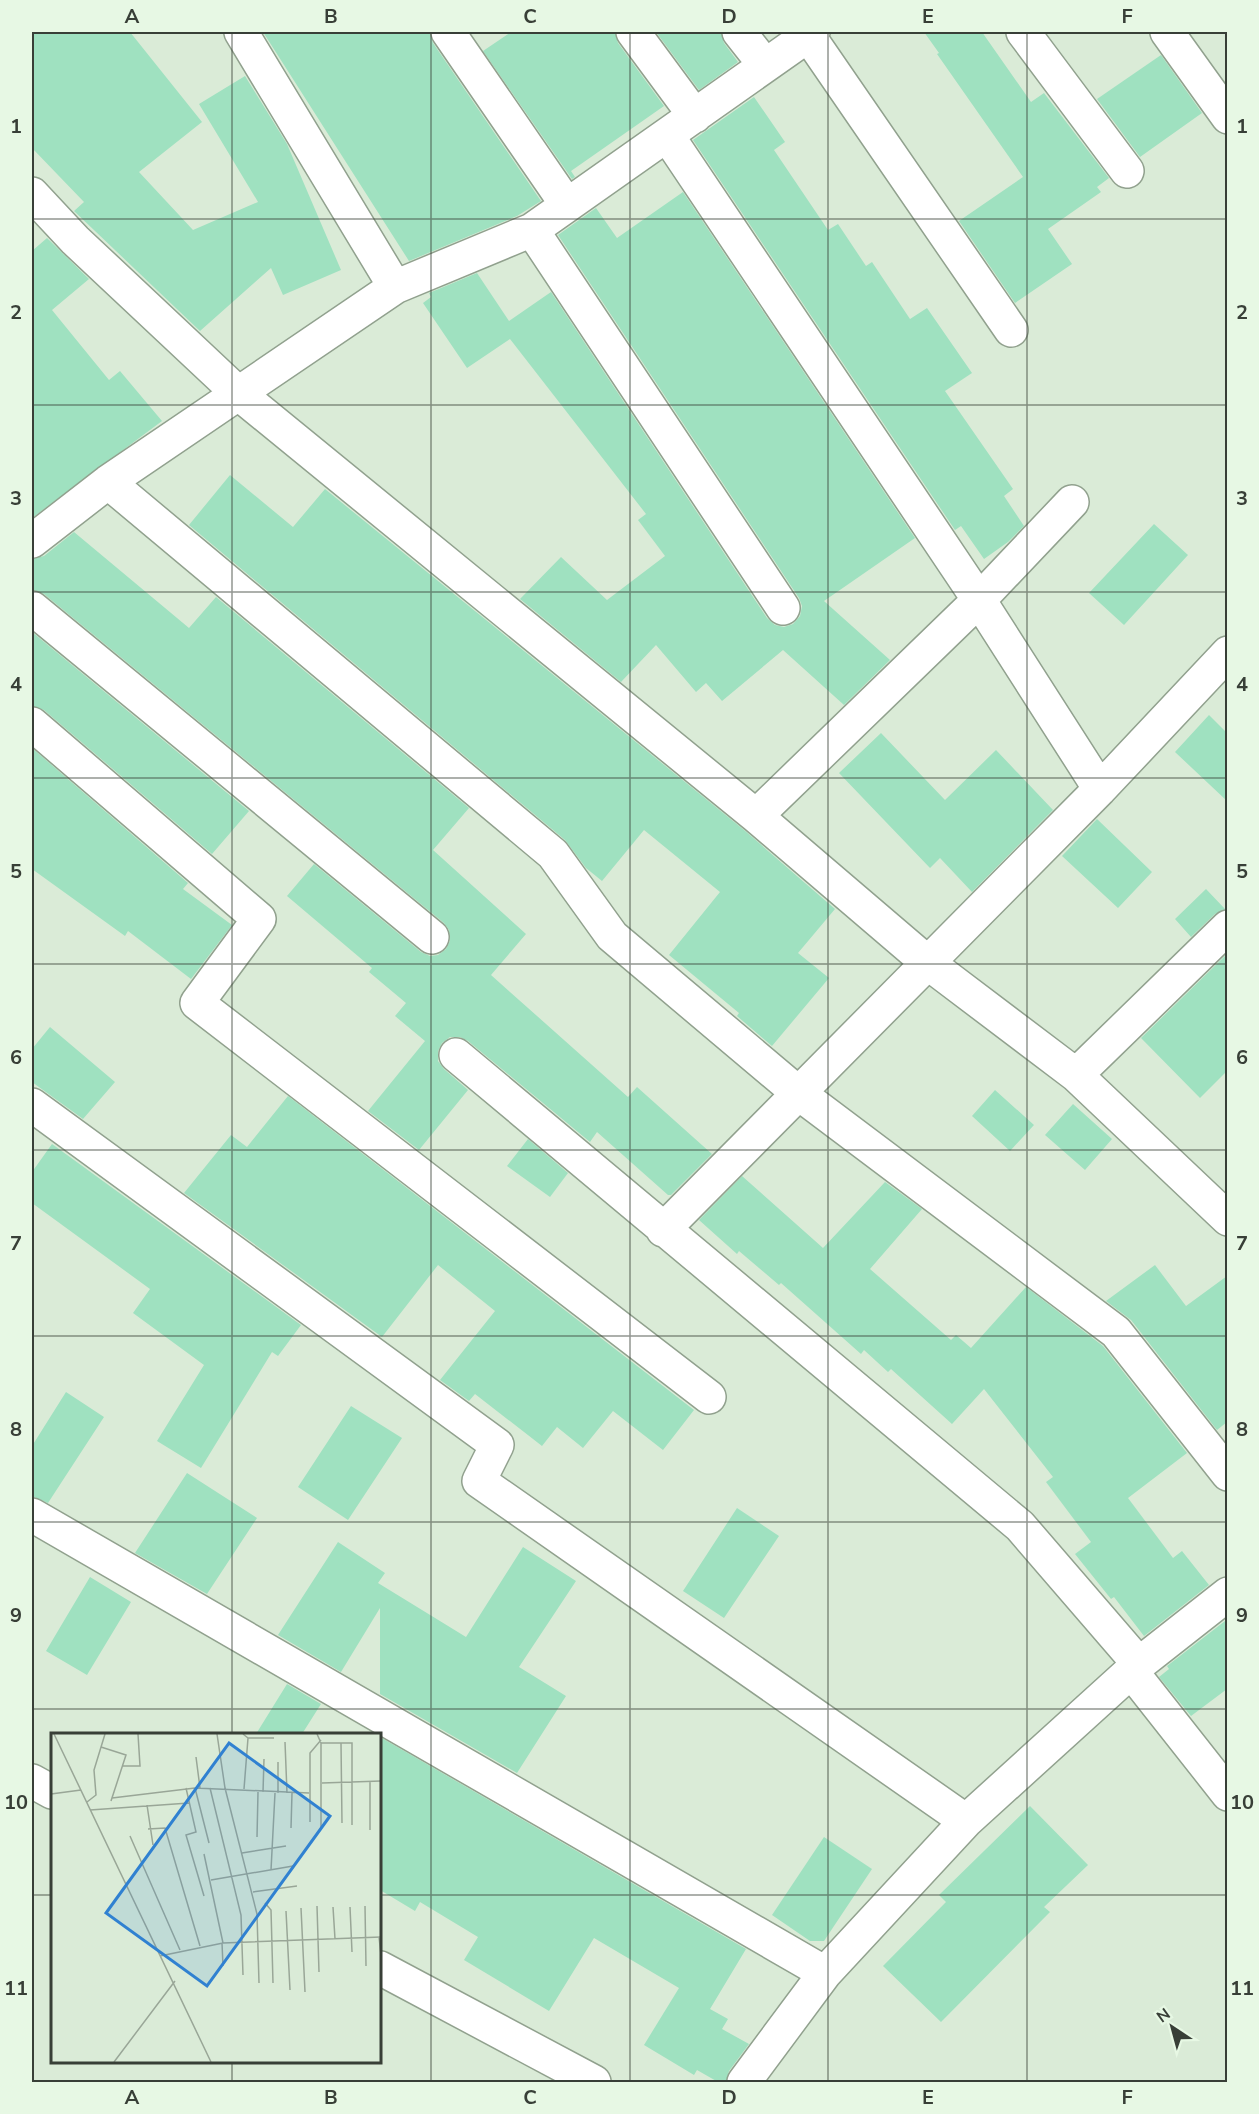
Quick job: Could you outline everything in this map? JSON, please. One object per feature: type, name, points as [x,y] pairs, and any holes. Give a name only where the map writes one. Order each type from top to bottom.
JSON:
[{"type":"street","points":[[241,32],[395,287]]},
{"type":"street","points":[[448,32],[567,205]]},
{"type":"street","points":[[633,32],[695,116]]},
{"type":"street","points":[[739,32],[765,65]]},
{"type":"street","points":[[1023,32],[1127,171]]},
{"type":"street","points":[[1167,32],[1227,117]]},
{"type":"street","points":[[32,540],[108,482],[395,287],[532,230],[811,33],[1011,330]]},
{"type":"street","points":[[667,135],[979,600],[1100,789]]},
{"type":"street","points":[[32,194],[75,240],[238,393],[756,816],[928,963],[1076,1075],[1227,1219]]},
{"type":"street","points":[[532,230],[783,608]]},
{"type":"street","points":[[108,482],[553,854],[612,936],[797,1092],[1116,1332],[1227,1474]]},
{"type":"street","points":[[756,816],[979,600],[1072,502]]},
{"type":"street","points":[[32,608],[432,937]]},
{"type":"street","points":[[663,1230],[797,1092],[1100,789],[1227,653]]},
{"type":"street","points":[[32,724],[259,919],[197,1003],[709,1396]]},
{"type":"street","points":[[1076,1075],[1227,927]]},
{"type":"street","points":[[456,1055],[1020,1526],[1135,1668],[1227,1794]]},
{"type":"street","points":[[32,1105],[496,1445],[479,1481],[966,1821]]},
{"type":"street","points":[[32,1515],[825,1973]]},
{"type":"street","points":[[744,2082],[825,1973],[966,1821],[1135,1668],[1227,1594]]},
{"type":"street","points":[[32,1781],[51,1791]]},
{"type":"street","points":[[381,1969],[594,2082]]},
{"type":"building","points":[[32,32],[130,32],[202,122],[139,172],[193,230],[258,202],[199,104],[245,76],[287,144],[341,270],[283,295],[271,268],[200,331],[74,211],[84,202],[32,148]]},
{"type":"building","points":[[263,32],[430,32],[433,43],[541,201],[517,216],[409,261]]},
{"type":"building","points":[[511,32],[615,32],[618,43],[664,106],[571,171],[575,177],[572,179],[483,51]]},
{"type":"building","points":[[656,32],[721,32],[724,43],[738,62],[699,90]]},
{"type":"building","points":[[924,32],[982,32],[1031,102],[1044,93],[1109,178],[1097,187],[1101,192],[1048,229],[1072,264],[1015,303],[959,221],[1023,177]]},
{"type":"building","points":[[1161,55],[1202,113],[1140,157],[1097,99]]},
{"type":"building","points":[[754,97],[785,142],[774,150],[828,230],[838,224],[866,266],[872,262],[910,319],[927,308],[972,373],[945,391],[1013,489],[1004,496],[1024,526],[1008,542],[984,559],[961,526],[955,530],[693,140]]},
{"type":"building","points":[[683,192],[915,538],[824,601],[890,660],[844,705],[783,650],[722,701],[706,683],[696,692],[656,645],[621,682],[520,599],[561,557],[607,600],[665,556],[638,520],[646,514],[510,339],[467,368],[423,303],[431,297],[429,293],[477,273],[509,321],[551,292],[767,618],[775,625],[784,627],[793,624],[800,616],[802,606],[799,598],[558,235],[596,208],[617,238]]},
{"type":"building","points":[[47,238],[89,279],[52,310],[109,380],[120,371],[162,421],[32,518],[32,251]]},
{"type":"building","points":[[230,475],[293,527],[325,489],[744,830],[835,909],[798,953],[829,978],[772,1046],[737,1016],[739,1013],[669,955],[720,892],[644,830],[602,881],[586,868],[565,840],[189,525]]},
{"type":"building","points":[[1154,524],[1188,555],[1124,625],[1089,593]]},
{"type":"building","points":[[74,532],[189,628],[216,597],[469,808],[433,850],[526,934],[491,975],[628,1097],[637,1087],[712,1154],[671,1195],[668,1195],[597,1132],[590,1142],[468,1041],[460,1037],[450,1037],[442,1043],[438,1051],[438,1061],[468,1090],[419,1150],[368,1111],[425,1041],[395,1016],[406,1003],[369,972],[372,968],[287,896],[314,864],[421,952],[430,956],[438,955],[446,949],[450,941],[449,930],[444,923],[44,594],[32,590],[32,559],[44,556]]},
{"type":"building","points":[[32,632],[249,811],[212,854],[44,710],[32,706]]},
{"type":"building","points":[[1209,715],[1227,733],[1227,801],[1175,752]]},
{"type":"building","points":[[881,733],[945,800],[996,750],[1053,810],[972,892],[940,858],[930,868],[839,773]]},
{"type":"building","points":[[32,748],[188,883],[183,889],[232,925],[191,979],[128,931],[125,936],[32,869]]},
{"type":"building","points":[[1097,819],[1152,872],[1118,908],[1062,856]]},
{"type":"building","points":[[1206,889],[1225,909],[1215,914],[1191,937],[1175,919]]},
{"type":"building","points":[[1227,954],[1227,1071],[1200,1098],[1141,1038]]},
{"type":"building","points":[[50,1027],[115,1082],[83,1119],[32,1082],[32,1049]]},
{"type":"building","points":[[995,1090],[1034,1125],[1010,1151],[972,1116]]},
{"type":"building","points":[[288,1096],[694,1410],[663,1450],[613,1411],[583,1448],[557,1427],[542,1446],[475,1394],[469,1401],[440,1380],[495,1311],[438,1265],[382,1337],[184,1193],[231,1135],[247,1147]]},
{"type":"building","points":[[1073,1104],[1112,1139],[1085,1170],[1045,1135]]},
{"type":"building","points":[[528,1139],[568,1173],[550,1197],[507,1166]]},
{"type":"building","points":[[52,1144],[301,1325],[278,1356],[272,1352],[201,1468],[157,1441],[204,1365],[133,1313],[150,1289],[32,1203],[32,1172]]},
{"type":"building","points":[[742,1176],[823,1248],[885,1182],[922,1209],[870,1269],[951,1340],[956,1335],[971,1348],[1026,1287],[1103,1346],[1187,1453],[1128,1498],[1173,1558],[1182,1551],[1209,1585],[1144,1636],[1114,1597],[1111,1599],[1075,1554],[1091,1542],[1046,1482],[1053,1477],[984,1389],[952,1424],[891,1369],[888,1372],[864,1350],[861,1354],[781,1283],[779,1285],[739,1251],[737,1254],[699,1220]]},
{"type":"building","points":[[1155,1265],[1186,1306],[1227,1276],[1227,1422],[1217,1430],[1131,1320],[1106,1301]]},
{"type":"building","points":[[66,1392],[104,1417],[48,1503],[32,1496],[32,1446]]},
{"type":"building","points":[[351,1406],[402,1438],[348,1520],[298,1487]]},
{"type":"building","points":[[187,1473],[257,1518],[207,1594],[135,1553]]},
{"type":"building","points":[[737,1508],[779,1536],[724,1618],[683,1591]]},
{"type":"building","points":[[338,1542],[385,1573],[378,1583],[466,1637],[523,1547],[576,1581],[519,1667],[566,1696],[517,1773],[380,1694],[380,1608],[341,1672],[278,1635]]},
{"type":"building","points":[[90,1577],[131,1602],[87,1675],[46,1651]]},
{"type":"building","points":[[1225,1621],[1227,1625],[1227,1689],[1191,1716],[1159,1677],[1169,1669],[1167,1666]]},
{"type":"building","points":[[287,1684],[321,1704],[303,1733],[257,1733]]},
{"type":"building","points":[[381,1738],[746,1949],[710,2009],[728,2019],[722,2029],[749,2044],[729,2071],[726,2082],[718,2082],[697,2070],[694,2075],[644,2045],[679,1988],[594,1938],[549,2011],[464,1960],[478,1937],[420,1902],[415,1911],[381,1891]]},
{"type":"building","points":[[1030,1806],[1088,1865],[1044,1907],[1050,1912],[941,2022],[883,1966],[946,1902],[939,1895]]},
{"type":"building","points":[[824,1837],[872,1869],[824,1941],[810,1941],[772,1915]]}]
